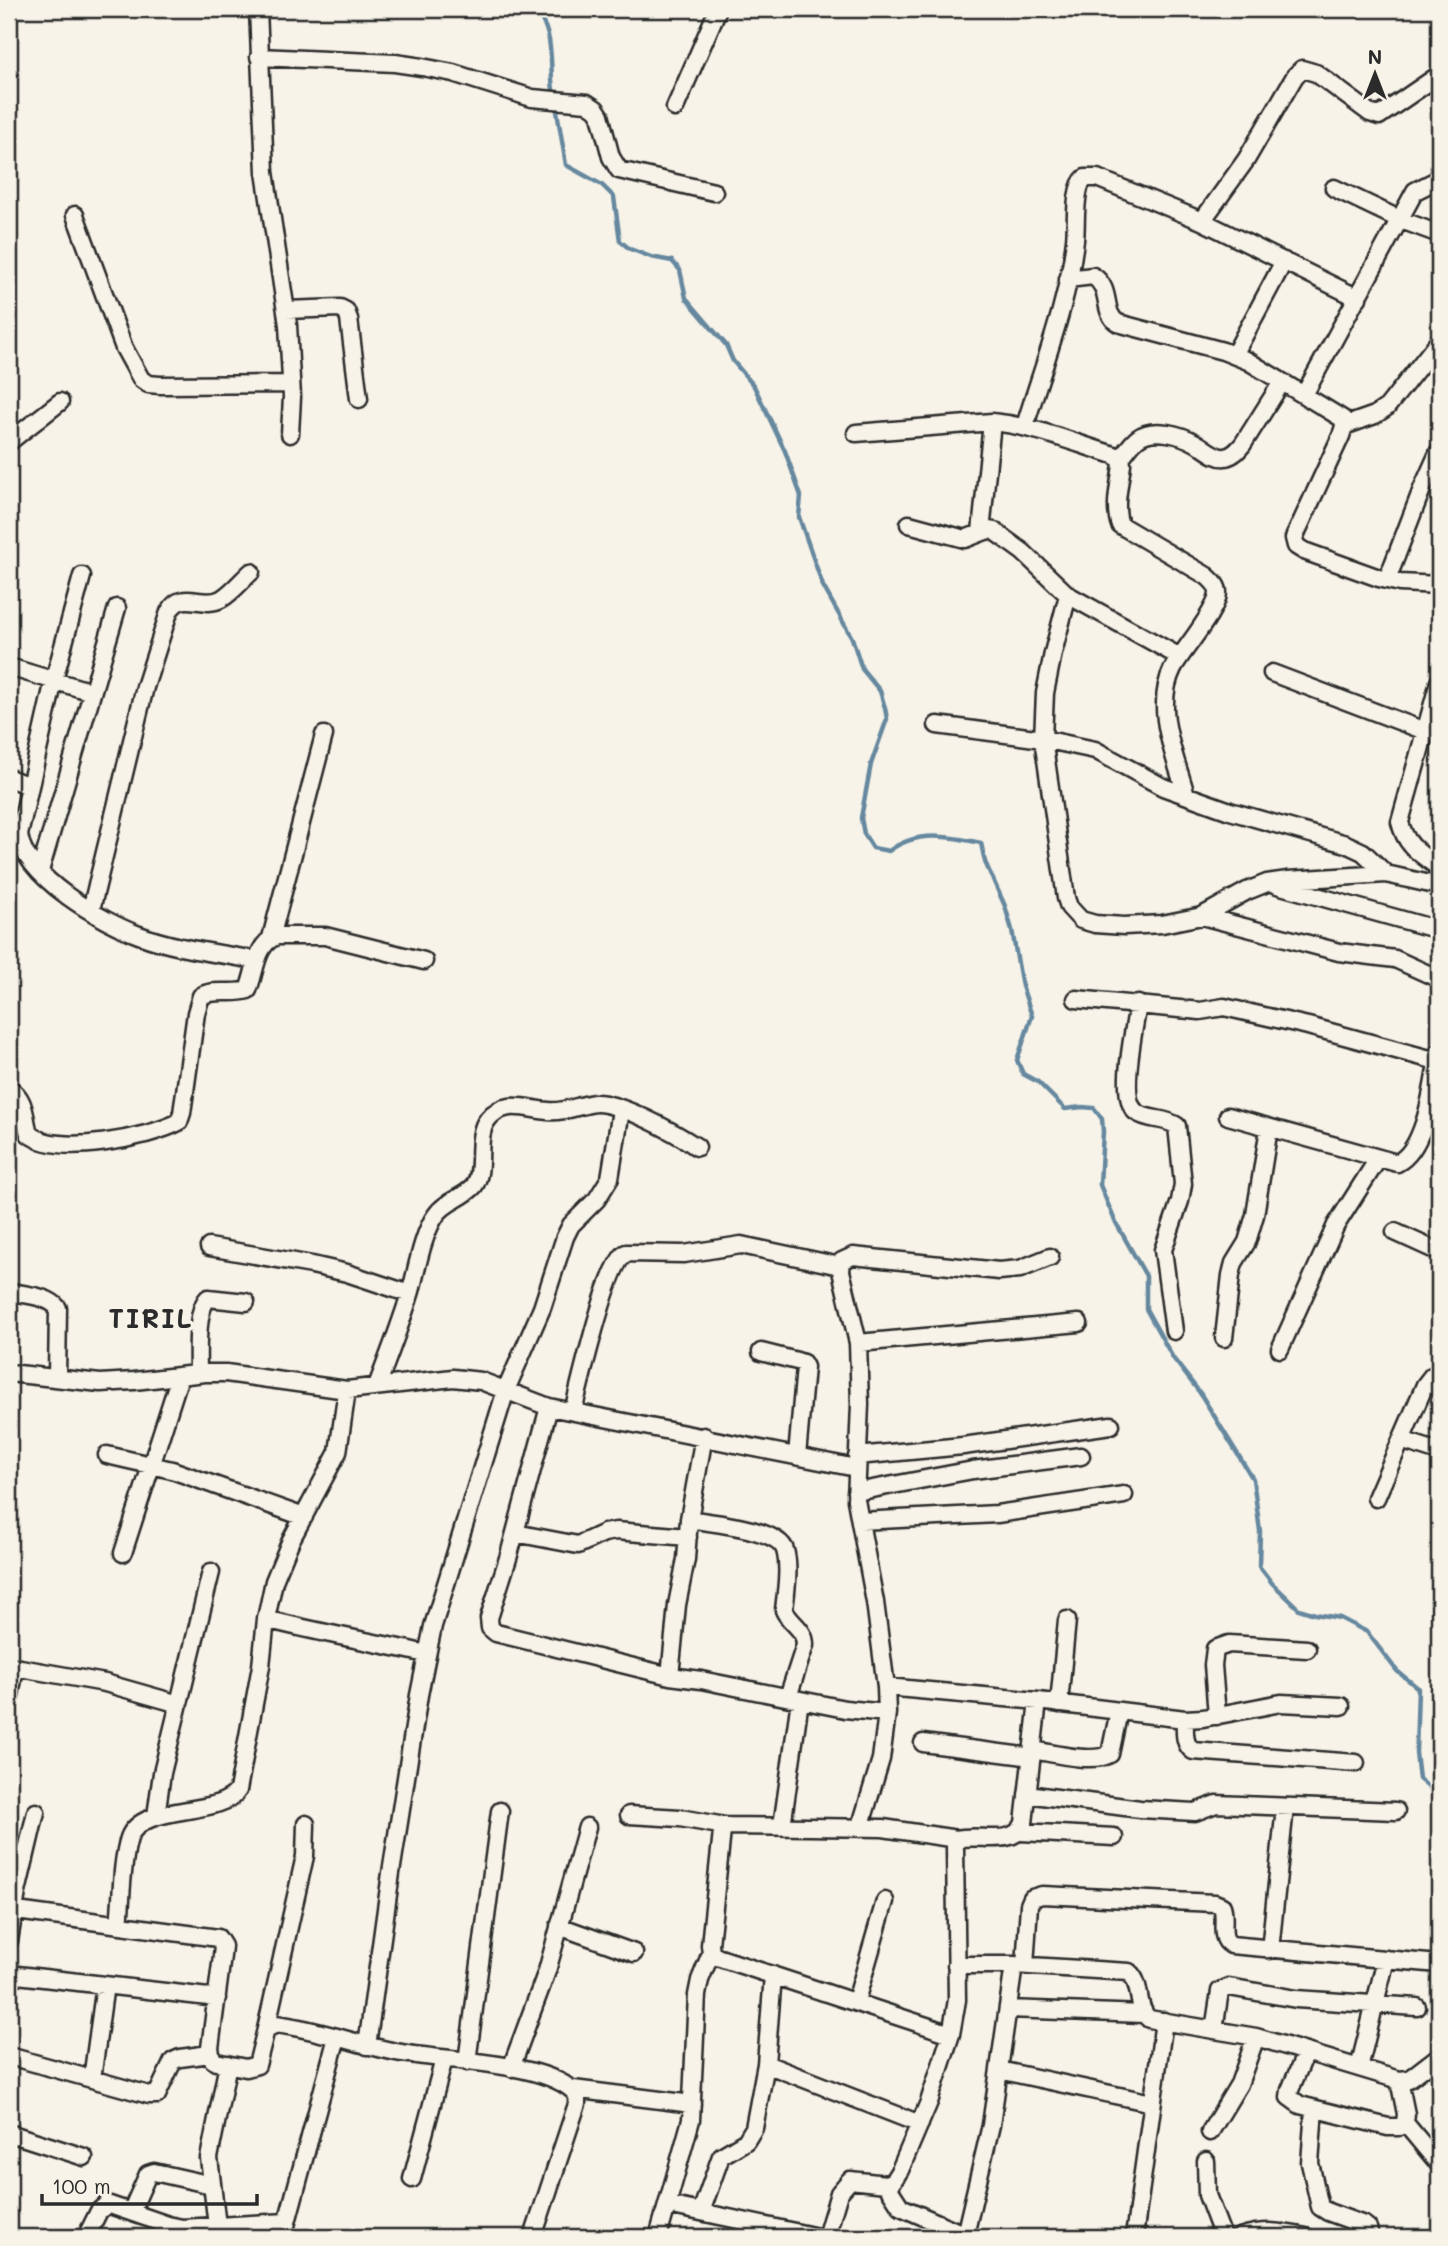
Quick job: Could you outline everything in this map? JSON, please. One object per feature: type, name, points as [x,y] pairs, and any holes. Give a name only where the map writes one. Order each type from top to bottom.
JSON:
[{"type":"street","points":[[258,9],[265,172],[286,310],[291,384],[290,434]]},
{"type":"street","points":[[675,107],[718,9]]},
{"type":"street","points":[[259,57],[395,63],[453,73],[532,98],[587,103],[600,115],[611,157],[619,170],[715,192]]},
{"type":"street","points":[[1202,221],[1246,160],[1295,76],[1302,69],[1315,73],[1370,113],[1379,116],[1439,75]]},
{"type":"street","points":[[1025,426],[1068,279],[1075,239],[1078,187],[1085,178],[1097,178],[1202,221],[1358,298]]},
{"type":"street","points":[[1304,395],[1415,191],[1439,179]]},
{"type":"street","points":[[1334,188],[1401,220],[1439,234]]},
{"type":"street","points":[[75,215],[124,348],[141,379],[148,384],[160,385],[291,384]]},
{"type":"street","points":[[1234,355],[1284,261]]},
{"type":"street","points":[[1068,279],[1093,276],[1098,279],[1104,286],[1110,313],[1118,323],[1234,355],[1343,419],[1344,426],[1294,538],[1296,545],[1304,551],[1387,580],[1439,585]]},
{"type":"street","points":[[286,310],[340,307],[346,311],[359,399]]},
{"type":"street","points":[[1344,426],[1375,415],[1387,407],[1439,341]]},
{"type":"street","points":[[1120,459],[1139,436],[1158,432],[1180,436],[1219,457],[1236,453],[1282,382]]},
{"type":"street","points":[[9,442],[60,402]]},
{"type":"street","points":[[981,532],[992,422]]},
{"type":"street","points":[[856,433],[992,422],[1025,426],[1120,459],[1122,464],[1117,516],[1120,525],[1207,576],[1216,585],[1218,592],[1211,609],[1173,668],[1164,706],[1186,795]]},
{"type":"street","points":[[1387,580],[1439,451]]},
{"type":"street","points":[[909,524],[965,539],[981,532],[994,531],[1068,595],[1180,657]]},
{"type":"street","points":[[91,910],[145,687],[169,612],[174,603],[180,600],[214,602],[224,598],[251,572]]},
{"type":"street","points":[[82,576],[29,786],[19,835],[20,843],[40,871],[61,891],[119,927],[254,969]]},
{"type":"street","points":[[1068,595],[1045,693],[1043,739],[1066,898],[1074,915],[1095,924],[1124,926],[1171,923],[1202,916],[1267,883],[1386,874],[1439,886]]},
{"type":"street","points":[[40,871],[117,608]]},
{"type":"street","points":[[9,667],[92,692]]},
{"type":"street","points":[[1272,673],[1425,731]]},
{"type":"street","points":[[1439,682],[1400,822],[1404,837],[1414,849],[1439,868]]},
{"type":"street","points":[[937,725],[1043,739],[1095,750],[1163,787],[1255,818],[1346,844],[1363,852],[1386,874]]},
{"type":"street","points":[[9,1088],[17,1093],[22,1101],[29,1134],[37,1140],[55,1144],[105,1142],[169,1127],[178,1122],[182,1113],[195,1013],[201,996],[209,992],[238,993],[248,990],[254,969],[271,938],[324,734]]},
{"type":"street","points":[[9,778],[29,786]]},
{"type":"street","points":[[1267,883],[1439,930]]},
{"type":"street","points":[[1202,916],[1339,952],[1395,959],[1439,979]]},
{"type":"street","points":[[271,938],[325,936],[424,961]]},
{"type":"street","points":[[1076,999],[1200,1011],[1224,1007],[1438,1057],[1420,1136],[1405,1159],[1397,1163],[1228,1116]]},
{"type":"street","points":[[1138,1004],[1127,1088],[1130,1104],[1137,1113],[1169,1120],[1177,1126],[1180,1137],[1183,1184],[1163,1250],[1174,1331]]},
{"type":"street","points":[[377,1386],[410,1294],[431,1224],[444,1206],[473,1187],[477,1180],[483,1130],[486,1120],[493,1114],[501,1109],[519,1105],[551,1112],[604,1103],[669,1129],[697,1147]]},
{"type":"street","points":[[367,2046],[393,1859],[433,1626],[506,1390],[542,1308],[565,1237],[571,1225],[597,1199],[610,1178],[621,1110]]},
{"type":"street","points":[[1224,1338],[1231,1275],[1234,1262],[1247,1242],[1255,1215],[1269,1128]]},
{"type":"street","points":[[1280,1349],[1336,1225],[1378,1159]]},
{"type":"street","points":[[1395,1232],[1439,1252]]},
{"type":"street","points":[[573,1411],[597,1323],[617,1264],[626,1253],[684,1254],[741,1245],[840,1266]]},
{"type":"street","points":[[209,1247],[312,1265],[410,1294]]},
{"type":"street","points":[[860,1828],[881,1759],[887,1713],[886,1687],[856,1492],[860,1404],[858,1343],[840,1266],[842,1261],[853,1256],[1012,1271],[1050,1257]]},
{"type":"street","points":[[12,1292],[43,1299],[54,1303],[58,1308],[57,1378]]},
{"type":"street","points":[[198,1373],[200,1323],[204,1302],[208,1298],[246,1302]]},
{"type":"street","points":[[858,1343],[1079,1323]]},
{"type":"street","points":[[761,1352],[803,1363],[797,1456]]},
{"type":"street","points":[[9,1373],[100,1383],[198,1373],[226,1373],[346,1390],[453,1378],[481,1381],[550,1406],[573,1411],[797,1456],[857,1462],[1111,1425]]},
{"type":"street","points":[[1376,1498],[1425,1385],[1432,1376],[1439,1373]]},
{"type":"street","points":[[123,1553],[180,1376]]},
{"type":"street","points":[[119,1925],[129,1836],[136,1828],[156,1816],[223,1802],[233,1798],[238,1790],[261,1666],[265,1619],[274,1581],[291,1540],[338,1452],[346,1390]]},
{"type":"street","points":[[550,1406],[489,1618],[490,1628],[496,1633],[670,1676],[845,1709],[887,1713]]},
{"type":"street","points":[[670,1676],[689,1519],[704,1436]]},
{"type":"street","points":[[1401,1440],[1439,1452]]},
{"type":"street","points":[[107,1455],[172,1470],[304,1517]]},
{"type":"street","points":[[856,1492],[973,1470],[1081,1456]]},
{"type":"street","points":[[860,1521],[997,1514],[1124,1495]]},
{"type":"street","points":[[689,1519],[765,1534],[780,1541],[785,1548],[785,1610],[788,1618],[802,1631],[805,1645],[794,1698],[782,1826]]},
{"type":"street","points":[[515,1533],[578,1545],[604,1533],[616,1531],[688,1537]]},
{"type":"street","points":[[156,1816],[162,1773],[211,1572]]},
{"type":"street","points":[[265,1619],[427,1654]]},
{"type":"street","points":[[1059,1704],[1067,1620]]},
{"type":"street","points":[[1217,1716],[1213,1665],[1215,1649],[1229,1644],[1307,1649]]},
{"type":"street","points":[[9,1701],[12,1667],[105,1683],[179,1704]]},
{"type":"street","points":[[886,1687],[1038,1701],[1185,1719],[1217,1716],[1281,1703],[1341,1706]]},
{"type":"street","points":[[1021,1832],[1038,1701]]},
{"type":"street","points":[[923,1743],[1032,1754],[1105,1757],[1110,1754],[1119,1711]]},
{"type":"street","points":[[1185,1719],[1186,1741],[1193,1751],[1356,1762]]},
{"type":"street","points":[[1027,1794],[1140,1809],[1195,1812],[1216,1804],[1396,1811]]},
{"type":"street","points":[[1270,1950],[1285,1807]]},
{"type":"street","points":[[467,2062],[500,1811]]},
{"type":"street","points":[[9,1941],[11,1910],[36,1812]]},
{"type":"street","points":[[629,1815],[680,1818],[725,1826],[883,1828],[957,1839],[976,1836],[1013,1837],[1021,1832],[1114,1837]]},
{"type":"street","points":[[11,1910],[218,1938],[223,1945],[210,2054],[216,2062],[246,2068],[257,2065],[305,1856],[306,1824]]},
{"type":"street","points":[[658,2237],[691,2120],[697,1995],[711,1953],[722,1831],[725,1826]]},
{"type":"street","points":[[511,2068],[547,1971],[587,1827]]},
{"type":"street","points":[[826,2237],[839,2193],[850,2180],[886,2185],[893,2181],[900,2170],[920,2124],[951,2034],[957,2000],[957,1839]]},
{"type":"street","points":[[886,2185],[901,2207],[968,2236],[991,2125],[1008,2009],[1032,1898],[1042,1895],[1215,1903],[1222,1906],[1224,1911],[1226,1943],[1270,1950],[1439,1964]]},
{"type":"street","points":[[856,2001],[885,1902]]},
{"type":"street","points":[[559,1926],[634,1953]]},
{"type":"street","points":[[711,1953],[717,1958],[951,2034]]},
{"type":"street","points":[[1359,2068],[1386,1959]]},
{"type":"street","points":[[956,1965],[1019,1965],[1129,1972],[1135,1979],[1143,2014],[1149,2019],[1256,2037],[1399,2080],[1409,2078],[1439,2056]]},
{"type":"street","points":[[9,1974],[217,1998]]},
{"type":"street","points":[[701,2212],[721,2156],[746,2141],[754,2128],[766,2064],[773,1975]]},
{"type":"street","points":[[92,2079],[105,1985]]},
{"type":"street","points":[[1214,2030],[1218,1997],[1224,1987],[1296,1999],[1417,2007]]},
{"type":"street","points":[[1008,2009],[1143,2014]]},
{"type":"street","points":[[1134,2237],[1164,2021]]},
{"type":"street","points":[[266,2029],[276,2024],[420,2057],[511,2068],[543,2075],[573,2089],[692,2104]]},
{"type":"street","points":[[86,2237],[103,2206],[114,2205],[182,2228],[217,2226],[285,2230],[337,2037]]},
{"type":"street","points":[[1210,2132],[1239,2084],[1256,2037]]},
{"type":"street","points":[[1306,2052],[1289,2097],[1300,2105],[1388,2127],[1399,2127],[1405,2123]]},
{"type":"street","points":[[9,2056],[157,2095],[173,2061],[210,2054]]},
{"type":"street","points":[[412,2179],[443,2059]]},
{"type":"street","points":[[217,2226],[209,2158],[228,2064]]},
{"type":"street","points":[[766,2064],[920,2124]]},
{"type":"street","points":[[999,2070],[1152,2103]]},
{"type":"street","points":[[1399,2080],[1406,2114],[1405,2123],[1439,2164]]},
{"type":"street","points":[[533,2237],[577,2104],[577,2095],[573,2089]]},
{"type":"street","points":[[1314,2109],[1310,2163],[1320,2207],[1364,2225],[1368,2228],[1370,2237]]},
{"type":"street","points":[[9,2133],[85,2157]]},
{"type":"street","points":[[1206,2161],[1207,2194],[1223,2237]]},
{"type":"street","points":[[131,2212],[148,2174],[154,2172],[212,2185]]},
{"type":"street","points":[[668,2205],[818,2237]]},
{"type":"street","points":[[1240,2237],[1262,2231],[1280,2231],[1306,2237]]},
{"type":"waterway","points":[[531,9],[539,17],[549,38],[554,96]]},
{"type":"waterway","points":[[556,105],[566,165],[602,185],[614,197],[620,241],[630,249],[672,261],[680,270],[686,298],[726,345],[733,361],[754,386],[785,451],[801,496],[799,517],[823,586],[852,638],[862,669],[880,691],[885,708],[887,719],[871,764],[861,818],[864,834],[873,848],[889,851],[910,840],[933,836],[981,843],[985,862],[1005,906],[1022,986],[1032,1016],[1017,1060],[1023,1074],[1038,1082],[1065,1109],[1094,1108],[1102,1119],[1100,1185],[1115,1221],[1146,1276],[1146,1309],[1173,1358],[1200,1393],[1253,1479],[1260,1531],[1259,1566],[1299,1609],[1340,1618],[1367,1632],[1397,1671],[1418,1688],[1416,1753],[1419,1779],[1439,1796]]},
{"type":"district","name":"TIRIL","points":[[151,1318]]}]
